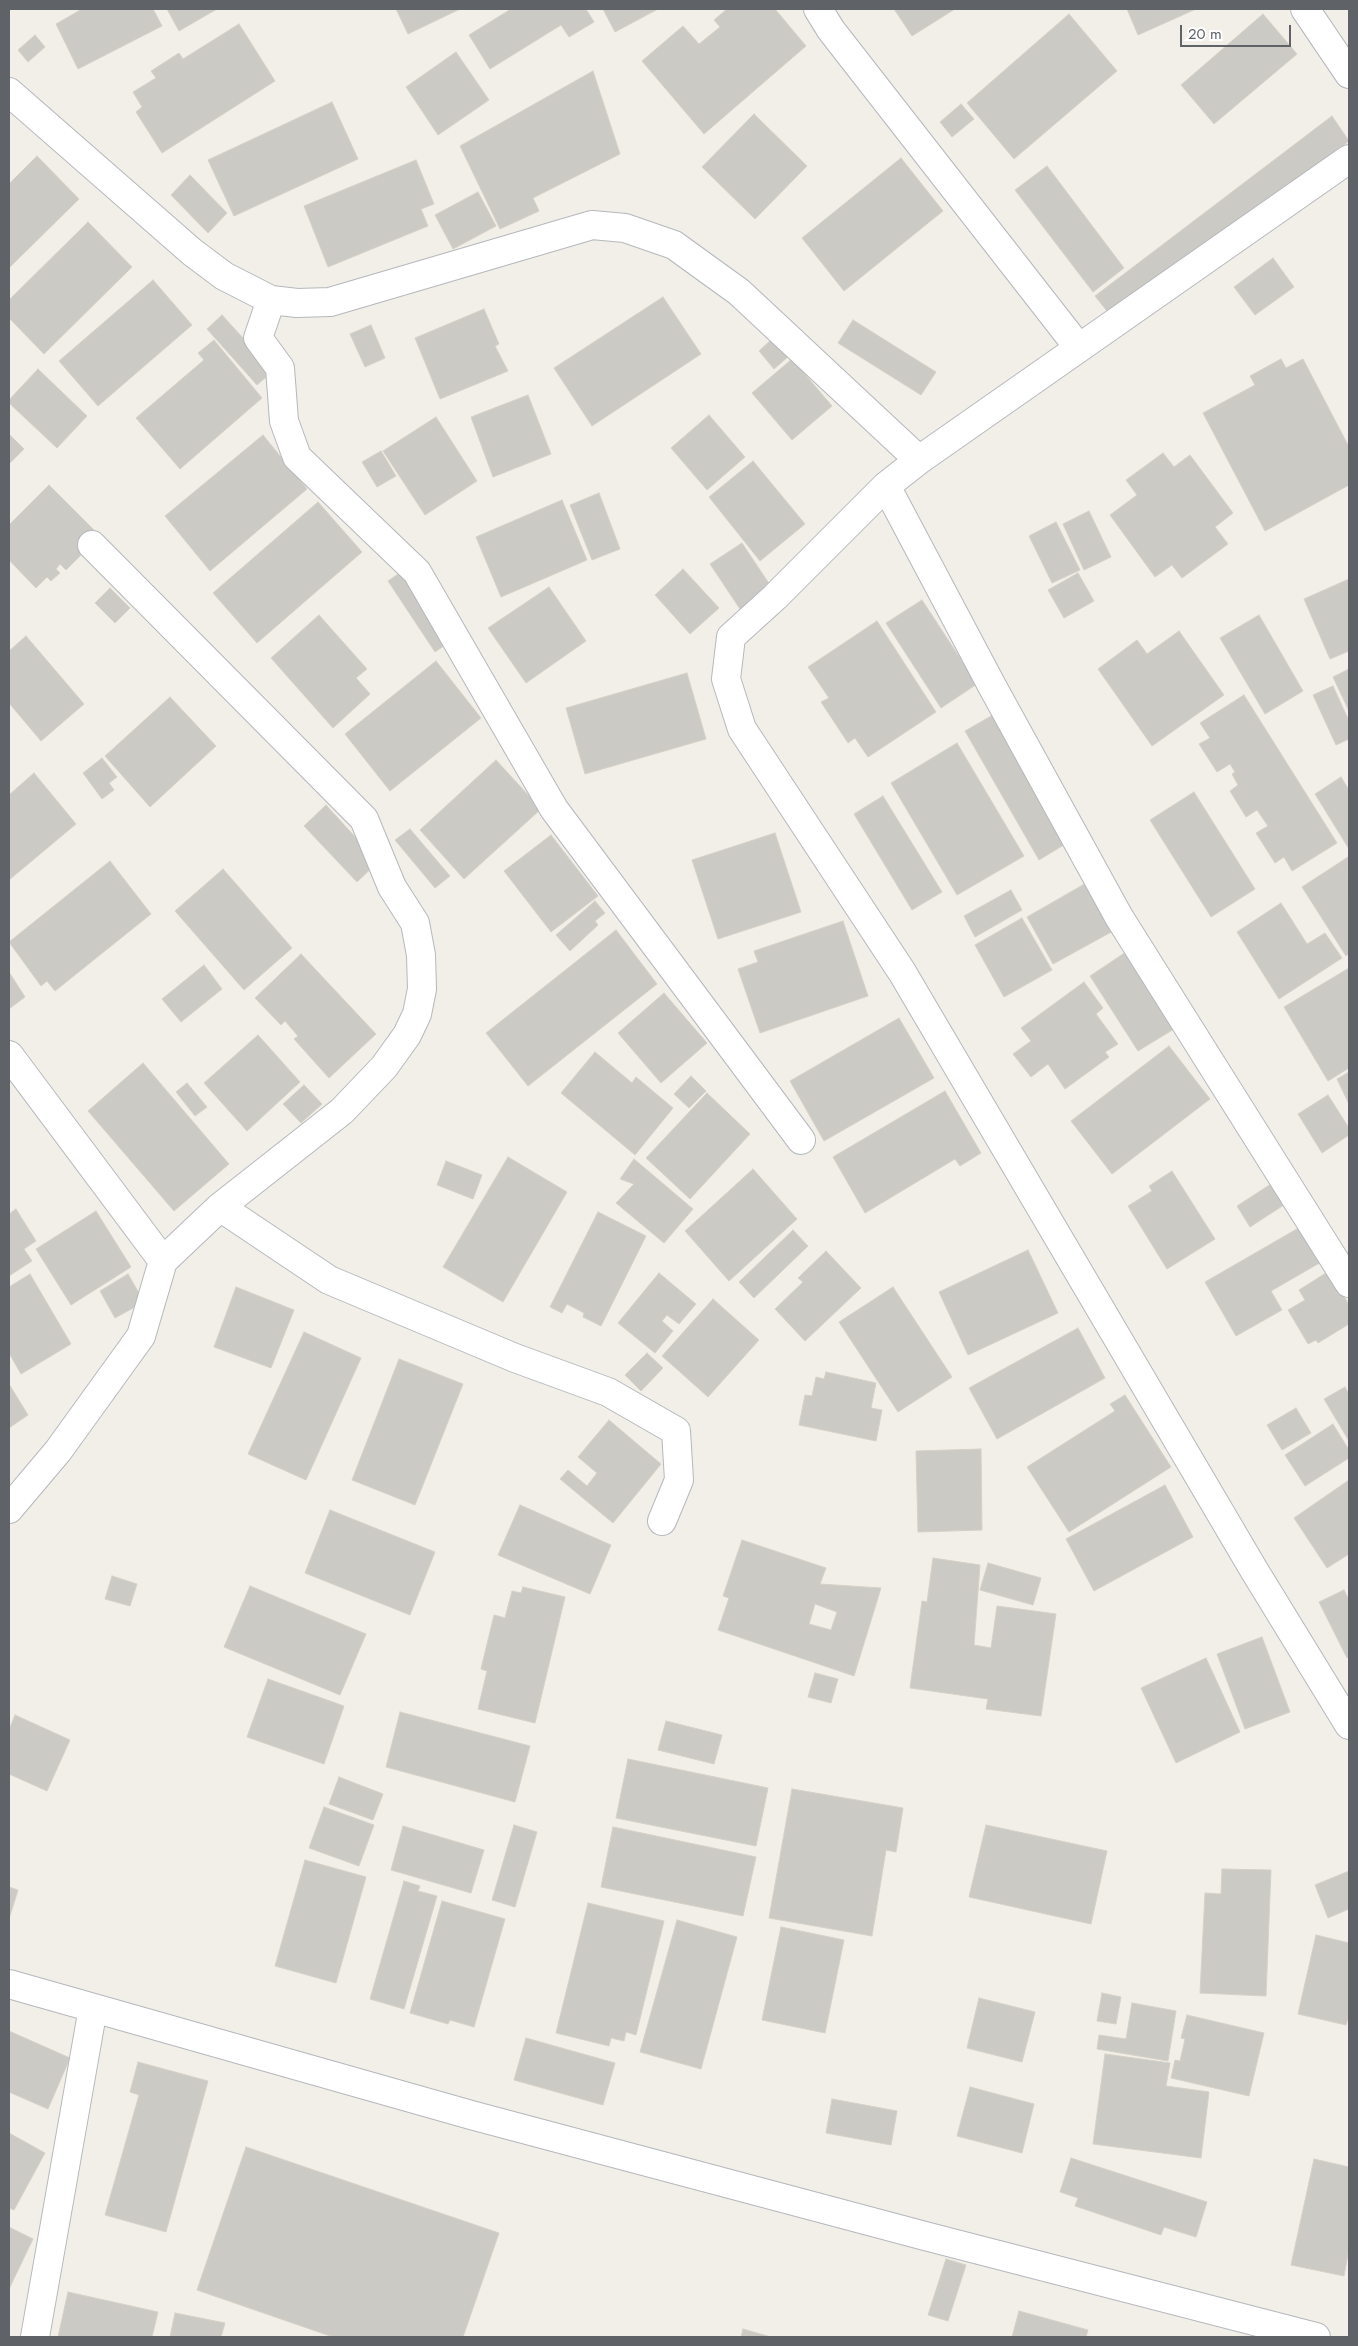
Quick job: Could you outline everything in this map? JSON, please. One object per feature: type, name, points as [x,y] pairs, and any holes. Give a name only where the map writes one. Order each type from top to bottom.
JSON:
[{"type":"street","points":[[818,9],[831,30],[1079,348]]},
{"type":"street","points":[[1304,9],[1349,74]]},
{"type":"street","points":[[9,92],[192,252],[224,276],[271,300],[296,303],[330,302],[592,225],[625,228],[674,245],[740,292],[919,460]]},
{"type":"street","points":[[1349,159],[919,460],[886,486],[731,637],[726,679],[742,729],[902,972],[1254,1570],[1349,1725]]},
{"type":"street","points":[[271,300],[258,338],[280,368],[284,421],[296,457],[417,572],[554,809],[801,1140]]},
{"type":"street","points":[[886,486],[992,686],[1119,917],[1349,1283]]},
{"type":"street","points":[[9,1509],[58,1451],[141,1336],[164,1261],[220,1208],[342,1111],[384,1067],[408,1035],[417,1014],[422,989],[420,947],[415,923],[392,887],[364,819],[92,545]]},
{"type":"street","points":[[9,1055],[164,1261]]},
{"type":"street","points":[[220,1208],[329,1280],[515,1358],[608,1392],[676,1431],[679,1480],[662,1521]]},
{"type":"street","points":[[9,1984],[480,2118],[1316,2337]]},
{"type":"street","points":[[35,2337],[93,2008]]},
{"type":"building","points":[[82,9],[153,9],[162,26],[78,69],[56,24]]},
{"type":"building","points":[[167,9],[217,9],[179,31]]},
{"type":"building","points":[[396,9],[460,9],[408,34]]},
{"type":"building","points":[[511,9],[586,9],[594,22],[569,37],[561,25],[490,69],[469,35]]},
{"type":"building","points":[[603,9],[658,9],[615,32]]},
{"type":"building","points":[[727,9],[775,9],[806,46],[704,134],[642,61],[683,26],[699,44],[720,27],[714,20]]},
{"type":"building","points":[[894,9],[955,9],[912,36]]},
{"type":"building","points":[[1127,9],[1196,9],[1138,35]]},
{"type":"building","points":[[1069,14],[1117,71],[1014,159],[967,103]]},
{"type":"building","points":[[1263,14],[1297,54],[1214,124],[1181,85]]},
{"type":"building","points":[[239,24],[275,81],[162,153],[136,112],[142,107],[133,92],[156,78],[151,71],[179,53],[183,59]]},
{"type":"building","points":[[35,35],[45,47],[28,62],[18,50]]},
{"type":"building","points":[[456,52],[489,100],[438,135],[406,87]]},
{"type":"building","points":[[593,71],[620,154],[533,198],[539,211],[500,229],[460,146]]},
{"type":"building","points":[[332,102],[358,159],[234,216],[208,160]]},
{"type":"building","points":[[961,104],[974,119],[952,137],[940,122]]},
{"type":"building","points":[[754,114],[807,166],[755,219],[702,167]]},
{"type":"building","points":[[1332,116],[1349,141],[1114,320],[1095,296]]},
{"type":"building","points":[[37,156],[79,199],[9,268],[9,184]]},
{"type":"building","points":[[901,158],[943,211],[844,291],[802,238]]},
{"type":"building","points":[[416,160],[434,204],[421,209],[428,226],[328,267],[304,206]]},
{"type":"building","points":[[1047,166],[1124,268],[1093,292],[1015,190]]},
{"type":"building","points":[[190,175],[227,213],[208,233],[171,195]]},
{"type":"building","points":[[478,192],[496,226],[453,249],[435,215]]},
{"type":"building","points":[[88,222],[132,267],[44,354],[9,318],[9,300]]},
{"type":"building","points":[[1273,258],[1294,287],[1255,315],[1234,287]]},
{"type":"building","points":[[153,280],[192,325],[98,406],[59,361]]},
{"type":"building","points":[[663,297],[701,354],[592,426],[554,368]]},
{"type":"building","points":[[484,309],[499,344],[495,346],[508,371],[440,399],[415,338]]},
{"type":"building","points":[[222,315],[273,371],[257,385],[207,329]]},
{"type":"building","points":[[853,320],[936,372],[921,395],[838,343]]},
{"type":"building","points":[[371,325],[385,358],[365,367],[350,334]]},
{"type":"building","points":[[773,338],[789,356],[774,369],[759,351]]},
{"type":"building","points":[[214,340],[262,398],[180,469],[136,418],[204,360],[198,353]]},
{"type":"building","points":[[792,359],[832,406],[792,440],[752,393]]},
{"type":"building","points":[[1281,359],[1286,368],[1303,359],[1349,447],[1349,485],[1265,531],[1203,413],[1255,385],[1250,376]]},
{"type":"building","points":[[38,369],[87,416],[57,448],[9,403],[9,400]]},
{"type":"building","points":[[528,395],[551,454],[493,477],[471,417]]},
{"type":"building","points":[[709,415],[745,457],[707,490],[671,448]]},
{"type":"building","points":[[436,417],[477,481],[425,515],[383,451]]},
{"type":"building","points":[[9,434],[24,449],[9,464]]},
{"type":"building","points":[[263,435],[307,489],[210,571],[165,516]]},
{"type":"building","points":[[381,451],[396,476],[377,487],[362,462]]},
{"type":"building","points":[[1163,453],[1174,467],[1190,455],[1233,513],[1215,527],[1228,544],[1182,578],[1172,565],[1155,577],[1110,515],[1137,495],[1126,480]]},
{"type":"building","points":[[753,461],[805,524],[760,561],[709,497]]},
{"type":"building","points":[[49,485],[94,530],[80,544],[86,550],[66,570],[60,564],[56,569],[60,573],[51,581],[47,577],[36,588],[9,560],[9,525]]},
{"type":"building","points":[[599,493],[620,549],[592,560],[570,505]]},
{"type":"building","points":[[562,500],[587,560],[501,597],[476,537]]},
{"type":"building","points":[[318,502],[362,552],[257,643],[213,593]]},
{"type":"building","points":[[1089,511],[1111,557],[1084,570],[1063,524]]},
{"type":"building","points":[[1056,522],[1080,570],[1052,583],[1029,536]]},
{"type":"building","points":[[742,543],[774,591],[742,612],[710,564]]},
{"type":"building","points":[[683,569],[719,608],[690,634],[655,595]]},
{"type":"building","points":[[404,570],[451,641],[435,652],[388,581]]},
{"type":"building","points":[[1078,573],[1094,601],[1064,618],[1048,590]]},
{"type":"building","points":[[1349,579],[1349,651],[1330,659],[1304,599]]},
{"type":"building","points":[[549,587],[586,641],[526,683],[488,628]]},
{"type":"building","points":[[110,588],[130,608],[115,623],[95,603]]},
{"type":"building","points":[[922,600],[977,684],[941,708],[886,623]]},
{"type":"building","points":[[319,615],[367,669],[356,678],[370,694],[333,728],[271,658]]},
{"type":"building","points":[[1259,615],[1303,691],[1265,714],[1220,638]]},
{"type":"building","points":[[877,621],[936,712],[868,757],[855,738],[848,743],[821,702],[829,698],[808,667]]},
{"type":"building","points":[[1179,631],[1224,695],[1152,746],[1098,669],[1137,640],[1147,654]]},
{"type":"building","points":[[26,636],[84,704],[41,741],[9,703],[9,651]]},
{"type":"building","points":[[436,661],[481,718],[390,791],[345,734]]},
{"type":"building","points":[[1349,669],[1349,711],[1333,677]]},
{"type":"building","points":[[687,673],[706,739],[585,774],[566,708]]},
{"type":"building","points":[[1333,686],[1349,721],[1349,739],[1336,745],[1313,695]]},
{"type":"building","points":[[1244,695],[1337,843],[1292,871],[1284,857],[1275,863],[1256,833],[1268,826],[1257,810],[1246,817],[1230,791],[1238,785],[1232,774],[1235,772],[1230,764],[1217,772],[1199,744],[1210,738],[1200,723]]},
{"type":"building","points":[[170,697],[216,746],[150,807],[105,756]]},
{"type":"building","points":[[998,712],[1072,840],[1039,860],[965,731]]},
{"type":"building","points":[[957,743],[1024,856],[957,895],[891,783]]},
{"type":"building","points":[[102,758],[117,777],[109,783],[114,790],[102,799],[83,773]]},
{"type":"building","points":[[496,760],[541,809],[464,879],[420,830]]},
{"type":"building","points":[[34,773],[76,824],[9,880],[9,795]]},
{"type":"building","points":[[1341,777],[1349,790],[1349,849],[1315,794]]},
{"type":"building","points":[[1194,792],[1255,889],[1211,917],[1150,820]]},
{"type":"building","points":[[883,796],[942,892],[912,910],[854,814]]},
{"type":"building","points":[[326,805],[378,862],[357,882],[304,826]]},
{"type":"building","points":[[410,829],[450,876],[435,888],[395,840]]},
{"type":"building","points":[[775,833],[801,912],[718,939],[692,860]]},
{"type":"building","points":[[551,835],[598,896],[551,932],[504,871]]},
{"type":"building","points":[[1348,857],[1349,953],[1346,956],[1302,887]]},
{"type":"building","points":[[110,861],[151,914],[55,991],[47,981],[41,986],[9,942]]},
{"type":"building","points":[[223,869],[292,948],[244,990],[175,911]]},
{"type":"building","points":[[1088,882],[1115,930],[1053,964],[1027,917]]},
{"type":"building","points":[[1011,890],[1022,910],[975,937],[964,916]]},
{"type":"building","points":[[595,901],[605,913],[595,921],[598,925],[570,951],[556,935]]},
{"type":"building","points":[[1281,903],[1307,944],[1325,933],[1342,958],[1279,999],[1237,932]]},
{"type":"building","points":[[1022,918],[1052,970],[1004,997],[975,945]]},
{"type":"building","points":[[843,921],[868,996],[760,1033],[738,969],[758,962],[754,951]]},
{"type":"building","points":[[616,930],[657,984],[528,1086],[486,1033]]},
{"type":"building","points":[[1126,952],[1174,1029],[1138,1051],[1090,976]]},
{"type":"building","points":[[301,954],[376,1034],[329,1078],[294,1039],[298,1036],[285,1021],[281,1025],[255,998]]},
{"type":"building","points":[[204,965],[222,989],[181,1022],[162,999]]},
{"type":"building","points":[[1349,968],[1349,1068],[1328,1081],[1284,1007]]},
{"type":"building","points":[[9,972],[25,997],[9,1009]]},
{"type":"building","points":[[1084,982],[1103,1008],[1096,1014],[1118,1044],[1105,1052],[1109,1057],[1065,1089],[1048,1064],[1031,1077],[1013,1054],[1031,1041],[1021,1028]]},
{"type":"building","points":[[664,993],[707,1043],[661,1083],[618,1033]]},
{"type":"building","points":[[899,1018],[934,1078],[824,1141],[790,1081]]},
{"type":"building","points":[[258,1035],[300,1082],[247,1131],[204,1083]]},
{"type":"building","points":[[1169,1046],[1210,1099],[1112,1174],[1071,1121]]},
{"type":"building","points":[[595,1052],[632,1083],[636,1077],[673,1108],[635,1155],[561,1093]]},
{"type":"building","points":[[143,1063],[229,1164],[174,1211],[88,1111]]},
{"type":"building","points":[[1349,1072],[1349,1104],[1337,1079]]},
{"type":"building","points":[[691,1076],[706,1091],[689,1108],[674,1094]]},
{"type":"building","points":[[187,1083],[207,1107],[195,1116],[176,1092]]},
{"type":"building","points":[[304,1085],[322,1104],[301,1123],[283,1104]]},
{"type":"building","points":[[945,1091],[981,1153],[960,1166],[955,1159],[865,1213],[833,1157]]},
{"type":"building","points":[[707,1093],[750,1134],[690,1199],[646,1158]]},
{"type":"building","points":[[1328,1095],[1349,1128],[1349,1135],[1322,1153],[1298,1114]]},
{"type":"building","points":[[508,1157],[567,1192],[503,1302],[443,1267]]},
{"type":"building","points":[[634,1159],[693,1209],[664,1243],[616,1203],[634,1184],[620,1179]]},
{"type":"building","points":[[446,1161],[482,1175],[473,1199],[437,1185]]},
{"type":"building","points":[[753,1169],[797,1219],[729,1281],[685,1231]]},
{"type":"building","points":[[1172,1171],[1215,1239],[1167,1269],[1128,1206],[1152,1191],[1149,1186]]},
{"type":"building","points":[[1274,1182],[1287,1203],[1250,1227],[1237,1206]]},
{"type":"building","points":[[16,1209],[36,1241],[24,1249],[32,1261],[9,1276],[9,1214]]},
{"type":"building","points":[[96,1211],[131,1267],[71,1305],[36,1249]]},
{"type":"building","points":[[598,1212],[646,1236],[601,1326],[583,1317],[584,1313],[567,1304],[562,1313],[550,1307]]},
{"type":"building","points":[[1302,1226],[1323,1261],[1271,1291],[1282,1310],[1236,1336],[1205,1282]]},
{"type":"building","points":[[793,1230],[808,1246],[754,1298],[739,1282]]},
{"type":"building","points":[[1028,1250],[1058,1313],[968,1355],[939,1292]]},
{"type":"building","points":[[826,1251],[861,1288],[805,1341],[775,1309],[803,1282],[798,1278]]},
{"type":"building","points":[[1329,1271],[1349,1305],[1349,1324],[1318,1343],[1316,1340],[1308,1344],[1288,1310],[1305,1300],[1299,1290]]},
{"type":"building","points":[[659,1273],[696,1304],[679,1324],[667,1315],[662,1321],[673,1331],[655,1353],[618,1323]]},
{"type":"building","points":[[30,1274],[71,1344],[21,1374],[9,1353],[9,1287]]},
{"type":"building","points":[[128,1274],[144,1302],[115,1318],[100,1291]]},
{"type":"building","points":[[236,1287],[294,1310],[271,1368],[214,1347]]},
{"type":"building","points":[[893,1287],[952,1377],[898,1412],[839,1322]]},
{"type":"building","points":[[713,1299],[759,1340],[708,1397],[662,1356]]},
{"type":"building","points":[[1078,1328],[1105,1378],[997,1439],[969,1388]]},
{"type":"building","points":[[304,1332],[361,1358],[306,1480],[248,1454]]},
{"type":"building","points":[[647,1353],[663,1368],[641,1391],[625,1375]]},
{"type":"building","points":[[399,1359],[463,1384],[415,1505],[352,1480]]},
{"type":"building","points":[[826,1372],[876,1383],[871,1408],[882,1410],[876,1441],[799,1425],[805,1395],[812,1396],[816,1377],[824,1379]]},
{"type":"building","points":[[9,1384],[28,1415],[9,1428]]},
{"type":"building","points":[[1345,1387],[1349,1394],[1349,1441],[1324,1399]]},
{"type":"building","points":[[1125,1395],[1171,1467],[1069,1532],[1027,1467],[1115,1411],[1110,1404]]},
{"type":"building","points":[[1296,1408],[1311,1433],[1282,1450],[1267,1425]]},
{"type":"building","points":[[609,1420],[661,1464],[613,1523],[560,1479],[568,1470],[587,1486],[597,1473],[578,1457]]},
{"type":"building","points":[[1333,1424],[1349,1450],[1349,1458],[1305,1486],[1285,1455]]},
{"type":"building","points":[[981,1449],[982,1530],[918,1532],[916,1451]]},
{"type":"building","points":[[1349,1480],[1349,1554],[1327,1568],[1294,1518]]},
{"type":"building","points":[[1165,1485],[1193,1537],[1094,1591],[1066,1539]]},
{"type":"building","points":[[520,1505],[611,1545],[590,1594],[498,1555]]},
{"type":"building","points":[[330,1510],[435,1552],[410,1615],[305,1573]]},
{"type":"building","points":[[742,1540],[826,1568],[820,1584],[881,1588],[854,1676],[718,1630],[729,1598],[723,1596]],"holes":[[[815,1604],[837,1612],[831,1630],[809,1624]]]},
{"type":"building","points":[[933,1558],[980,1565],[974,1645],[991,1648],[997,1606],[1056,1614],[1041,1716],[986,1709],[988,1699],[910,1688],[922,1601],[927,1602]]},
{"type":"building","points":[[988,1563],[1041,1578],[1033,1605],[980,1590]]},
{"type":"building","points":[[112,1576],[137,1584],[130,1606],[105,1599]]},
{"type":"building","points":[[250,1586],[366,1634],[340,1695],[224,1647]]},
{"type":"building","points":[[523,1587],[565,1597],[535,1723],[478,1709],[487,1671],[481,1669],[494,1615],[505,1618],[512,1591],[521,1593]]},
{"type":"building","points":[[1344,1590],[1349,1600],[1349,1656],[1347,1658],[1319,1602]]},
{"type":"building","points":[[1262,1637],[1290,1712],[1245,1729],[1217,1654]]},
{"type":"building","points":[[1206,1658],[1240,1732],[1176,1763],[1141,1688]]},
{"type":"building","points":[[815,1673],[838,1679],[831,1703],[808,1697]]},
{"type":"building","points":[[268,1679],[344,1706],[324,1764],[247,1737]]},
{"type":"building","points":[[400,1712],[530,1746],[515,1802],[386,1767]]},
{"type":"building","points":[[15,1715],[70,1740],[47,1791],[9,1774],[9,1730]]},
{"type":"building","points":[[666,1721],[722,1735],[714,1764],[658,1750]]},
{"type":"building","points":[[628,1759],[768,1788],[756,1846],[616,1818]]},
{"type":"building","points":[[339,1777],[383,1794],[373,1820],[329,1804]]},
{"type":"building","points":[[792,1789],[903,1808],[896,1852],[886,1850],[872,1936],[769,1918]]},
{"type":"building","points":[[324,1807],[374,1825],[359,1866],[309,1848]]},
{"type":"building","points":[[514,1825],[537,1832],[515,1907],[492,1900]]},
{"type":"building","points":[[986,1825],[1107,1851],[1091,1924],[969,1897]]},
{"type":"building","points":[[403,1826],[484,1850],[471,1893],[391,1870]]},
{"type":"building","points":[[613,1827],[756,1857],[743,1916],[601,1887]]},
{"type":"building","points":[[305,1860],[366,1877],[336,1983],[275,1966]]},
{"type":"building","points":[[1222,1869],[1271,1870],[1266,1996],[1200,1993],[1205,1893],[1221,1894]]},
{"type":"building","points":[[1349,1871],[1349,1909],[1328,1918],[1315,1885]]},
{"type":"building","points":[[404,1881],[420,1886],[418,1891],[437,1896],[404,2009],[370,1999]]},
{"type":"building","points":[[9,1887],[18,1890],[9,1919]]},
{"type":"building","points":[[442,1901],[505,1919],[474,2027],[450,2020],[448,2024],[410,2013]]},
{"type":"building","points":[[588,1903],[664,1921],[636,2035],[626,2032],[624,2041],[611,2038],[609,2046],[556,2033]]},
{"type":"building","points":[[677,1920],[737,1937],[701,2069],[640,2052]]},
{"type":"building","points":[[781,1927],[844,1940],[825,2033],[762,2020]]},
{"type":"building","points":[[1316,1935],[1349,1943],[1349,2015],[1346,2025],[1298,2014]]},
{"type":"building","points":[[1102,1993],[1121,1997],[1116,2024],[1097,2021]]},
{"type":"building","points":[[979,1998],[1035,2012],[1022,2062],[967,2048]]},
{"type":"building","points":[[1132,2003],[1176,2011],[1168,2061],[1097,2049],[1099,2035],[1126,2039]]},
{"type":"building","points":[[1187,2015],[1264,2033],[1249,2096],[1171,2078],[1175,2060],[1180,2061],[1185,2039],[1181,2038]]},
{"type":"building","points":[[9,2031],[70,2058],[48,2109],[9,2092]]},
{"type":"building","points":[[526,2038],[615,2063],[603,2105],[514,2080]]},
{"type":"building","points":[[1105,2054],[1170,2063],[1166,2086],[1209,2092],[1201,2158],[1093,2144]]},
{"type":"building","points":[[138,2062],[208,2081],[166,2232],[105,2215],[139,2095],[130,2092]]},
{"type":"building","points":[[970,2087],[1034,2104],[1022,2153],[957,2136]]},
{"type":"building","points":[[832,2099],[897,2111],[891,2145],[826,2133]]},
{"type":"building","points":[[9,2133],[45,2153],[14,2210],[9,2208]]},
{"type":"building","points":[[246,2147],[499,2233],[463,2337],[333,2337],[197,2290]]},
{"type":"building","points":[[1071,2158],[1207,2202],[1196,2237],[1164,2227],[1161,2235],[1075,2206],[1078,2198],[1060,2192]]},
{"type":"building","points":[[1314,2159],[1349,2167],[1349,2249],[1344,2276],[1291,2265]]},
{"type":"building","points":[[9,2227],[33,2239],[9,2289]]},
{"type":"building","points":[[946,2259],[966,2265],[948,2321],[928,2315]]},
{"type":"building","points":[[68,2292],[158,2312],[152,2337],[58,2337]]},
{"type":"building","points":[[1019,2311],[1088,2330],[1086,2337],[1012,2337]]},
{"type":"building","points":[[175,2313],[225,2323],[221,2337],[170,2337]]},
{"type":"building","points":[[743,2329],[771,2337],[741,2337]]}]
